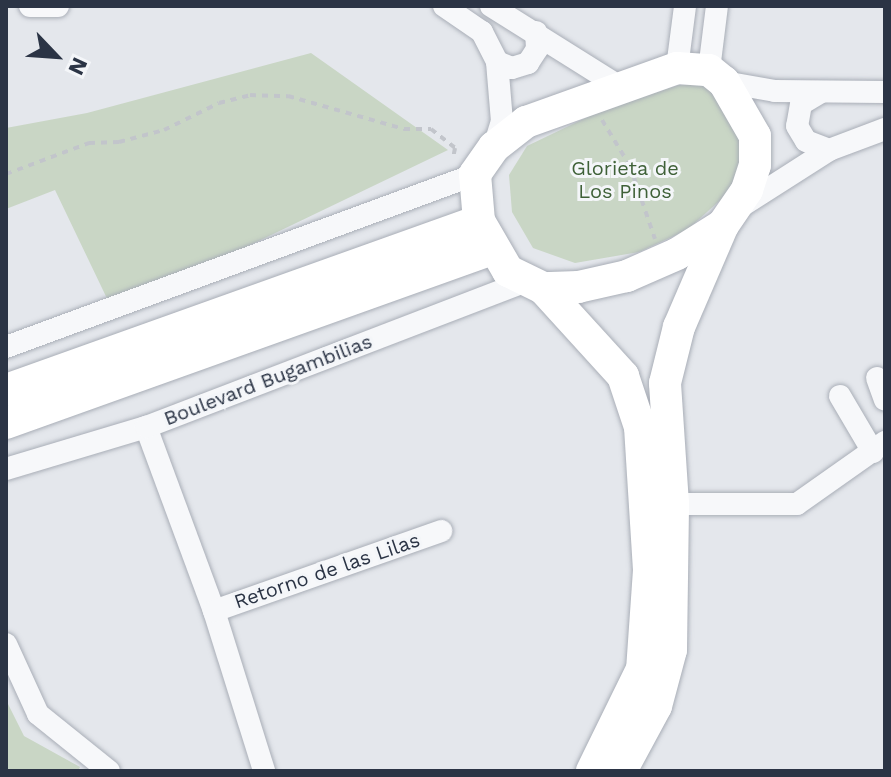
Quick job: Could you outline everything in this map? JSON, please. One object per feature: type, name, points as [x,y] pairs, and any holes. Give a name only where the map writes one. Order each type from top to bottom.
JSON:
[{"type":"street","points":[[30,6],[58,6]]},
{"type":"street","points":[[444,6],[482,32],[497,62],[502,121],[494,147]]},
{"type":"street","points":[[491,6],[620,87]]},
{"type":"street","points":[[677,68],[685,6]]},
{"type":"street","points":[[621,771],[666,680],[673,504],[665,383],[675,341],[755,165],[755,136],[717,76],[717,6]]},
{"type":"street","points":[[497,62],[512,68],[528,63],[537,49],[536,32]]},
{"type":"street","points":[[6,347],[462,179],[494,147],[526,122],[677,68],[821,92],[885,92]]},
{"type":"street","points":[[821,92],[801,104],[797,126],[806,141],[829,150]]},
{"type":"street","points":[[534,285],[627,276],[664,260],[829,150],[885,129]]},
{"type":"street","points":[[462,179],[485,235],[508,271],[534,285],[623,376],[640,427],[649,570],[642,669],[592,771]]},
{"type":"street","points":[[6,390],[485,235]]},
{"type":"street","points":[[6,423],[485,235]]},
{"type":"street","name":"Boulevard Bugambilias","points":[[6,469],[146,427],[534,285]]},
{"type":"street","points":[[877,378],[885,400]]},
{"type":"street","points":[[673,504],[797,504],[879,447],[840,396]]},
{"type":"street","points":[[146,427],[214,611],[264,771]]},
{"type":"street","points":[[640,427],[663,431],[671,439]]},
{"type":"street","name":"Retorno de las Lilas","points":[[214,611],[441,531]]},
{"type":"street","points":[[6,644],[38,714],[109,771]]},
{"type":"path","points":[[6,174],[89,143],[119,142],[164,130],[219,103],[250,95],[288,96],[404,129],[431,129],[455,148],[462,179]]},
{"type":"path","points":[[590,99],[630,166],[664,260]]},
{"type":"green space","points":[[311,53],[448,150],[113,311],[55,190],[6,209],[6,128],[87,113]]},
{"type":"green space","name":"Glorieta de Los Pinos","points":[[715,84],[752,137],[736,186],[687,230],[639,252],[575,263],[533,248],[512,212],[509,175],[527,146],[602,110],[679,85]]},
{"type":"green space","points":[[6,700],[24,736],[80,767],[78,771],[6,771]]}]
